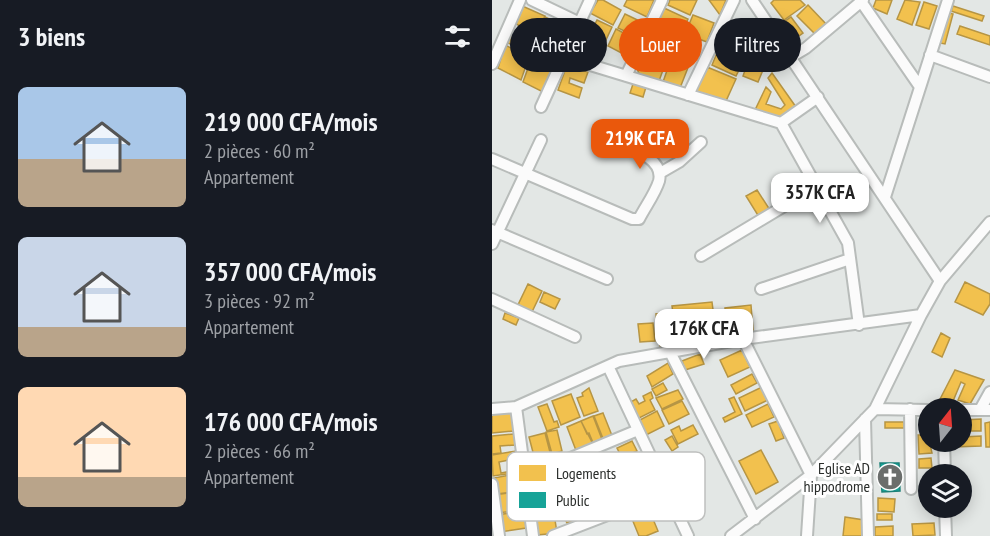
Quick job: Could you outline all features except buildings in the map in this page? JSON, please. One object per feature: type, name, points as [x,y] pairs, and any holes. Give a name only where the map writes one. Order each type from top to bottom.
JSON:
[{"type":"street","points":[[492,64],[520,0]]},
{"type":"street","points":[[532,0],[570,18]]},
{"type":"street","points":[[582,18],[590,0]]},
{"type":"street","points":[[626,75],[662,0]]},
{"type":"street","points":[[688,95],[734,0]]},
{"type":"street","points":[[752,0],[764,18]]},
{"type":"street","points":[[885,197],[948,0]]},
{"type":"street","points":[[801,51],[862,1],[920,87]]},
{"type":"street","points":[[930,55],[990,77]]},
{"type":"street","points":[[607,69],[781,123],[848,243],[859,325]]},
{"type":"street","points":[[541,106],[557,72]]},
{"type":"street","points":[[801,72],[940,281]]},
{"type":"street","points":[[781,123],[818,97]]},
{"type":"street","points":[[492,159],[632,219],[639,219],[658,183],[660,172],[657,164],[608,139]]},
{"type":"street","points":[[492,244],[495,231],[541,140]]},
{"type":"street","points":[[660,172],[679,162],[700,142]]},
{"type":"street","points":[[701,256],[816,187]]},
{"type":"street","points":[[731,536],[811,475],[875,409],[940,281],[990,222]]},
{"type":"street","points":[[495,231],[607,279]]},
{"type":"street","points":[[761,290],[850,259]]},
{"type":"street","points":[[492,299],[575,337]]},
{"type":"street","points":[[492,409],[516,407],[619,361],[743,339],[921,315]]},
{"type":"street","points":[[743,339],[811,475],[807,536]]},
{"type":"street","points":[[670,352],[755,519]]},
{"type":"street","points":[[608,366],[648,452]]},
{"type":"street","points":[[985,410],[990,392]]},
{"type":"street","points":[[516,407],[522,452]]},
{"type":"street","points":[[875,409],[918,410]]},
{"type":"street","points":[[910,410],[911,489]]},
{"type":"street","points":[[865,419],[868,536]]},
{"type":"street","points":[[585,452],[638,430]]},
{"type":"street","points":[[492,484],[499,536]]},
{"type":"street","points":[[945,518],[946,536]]},
{"type":"street","points":[[531,521],[533,536]]},
{"type":"street","points":[[553,536],[592,521]]},
{"type":"street","points":[[681,521],[688,536]]},
{"type":"place","name":"Eglise AD hippodrome","points":[[890,477]]}]
